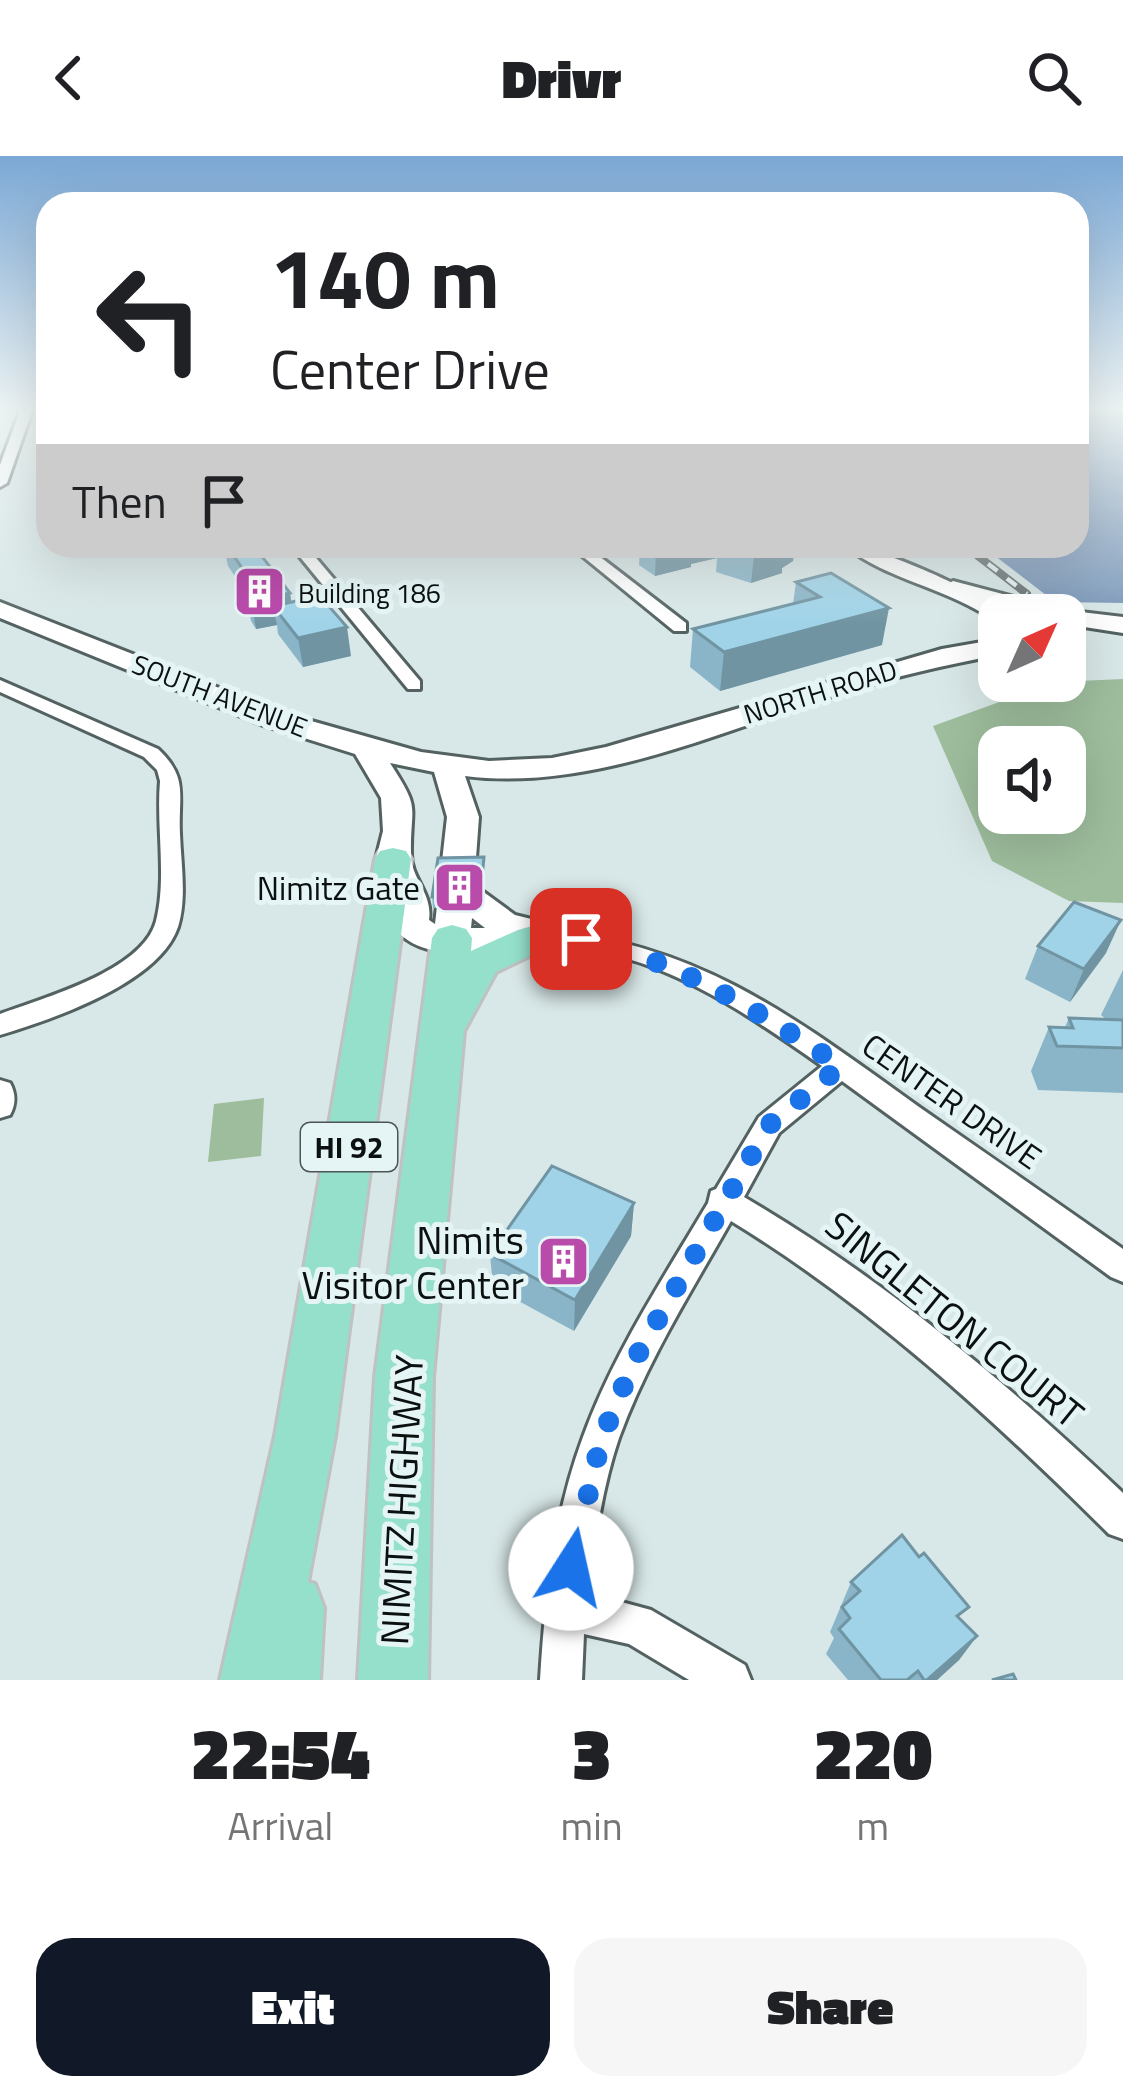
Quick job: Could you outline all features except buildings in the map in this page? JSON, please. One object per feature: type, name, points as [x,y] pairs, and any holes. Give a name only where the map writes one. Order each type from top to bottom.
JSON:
[{"type":"main road","name":"HI 92","points":[[255,1680],[304,1436],[396,845]]},
{"type":"main road","name":"HI 92","points":[[441,1034],[452,938]]},
{"type":"main road","points":[[441,1034],[481,963],[547,939]]},
{"type":"main road","name":"NIMITZ HIGHWAY","points":[[393,1680],[404,1377],[441,1034]]},
{"type":"main road","points":[[285,1680],[304,1436]]},
{"type":"street","points":[[308,558],[414,685]]},
{"type":"street","points":[[592,558],[680,627]]},
{"type":"street","points":[[875,558],[978,595]]},
{"type":"street","points":[[953,588],[978,603]]},
{"type":"street","name":"SOUTH AVENUE","points":[[0,609],[368,751],[446,763]]},
{"type":"street","points":[[1086,620],[1123,625]]},
{"type":"street","points":[[948,654],[978,635]]},
{"type":"street","points":[[1086,638],[1123,635]]},
{"type":"street","name":"NORTH ROAD","points":[[446,763],[469,771],[535,769],[643,744],[948,654],[978,650]]},
{"type":"street","points":[[0,685],[151,753],[167,768],[170,781],[168,923],[155,949],[118,975],[0,1024]]},
{"type":"street","name":"NORTH ROAD","points":[[446,763],[643,744]]},
{"type":"street","points":[[368,751],[393,786],[396,845],[414,904],[410,924],[418,932],[452,938],[547,939]]},
{"type":"street","points":[[396,845],[415,816],[431,777],[446,763],[463,817]]},
{"type":"street","points":[[463,817],[489,788],[535,769]]},
{"type":"street","name":"HI 92","points":[[452,938],[463,817]]},
{"type":"street","points":[[458,890],[503,924],[547,939]]},
{"type":"street","name":"CENTER DRIVE","points":[[547,939],[640,953],[755,1009],[1123,1267]]},
{"type":"street","points":[[561,1680],[577,1526],[601,1440],[634,1361],[769,1125],[841,1066]]},
{"type":"street","points":[[0,1091],[0,1108]]},
{"type":"street","name":"SINGLETON COURT","points":[[722,1200],[799,1243],[898,1318],[1046,1444],[1123,1520]]},
{"type":"street","points":[[565,1609],[636,1625],[730,1680]]},
{"type":"green space","points":[[1123,679],[1123,903],[1069,901],[992,861],[980,834],[1086,834],[1086,726],[978,726],[978,829],[933,726],[1000,702],[1086,702],[1086,681]]},
{"type":"green space","points":[[264,1098],[261,1156],[208,1162],[214,1104]]},
{"type":"water","points":[[1089,482],[1123,482],[1123,603],[1086,602],[1086,594],[1045,594],[998,558],[1089,558]]},
{"type":"railway","points":[[981,558],[1027,594]]},
{"type":"place","name":"Building 186","points":[[259,592]]},
{"type":"place","name":"Nimitz Gate","points":[[459,888]]},
{"type":"place","name":"Nimits Visitor Center","points":[[563,1261]]},
{"type":"route","points":[[571,1568],[577,1526],[601,1440],[634,1361],[769,1125],[841,1066],[720,989],[640,953],[581,939]]}]
